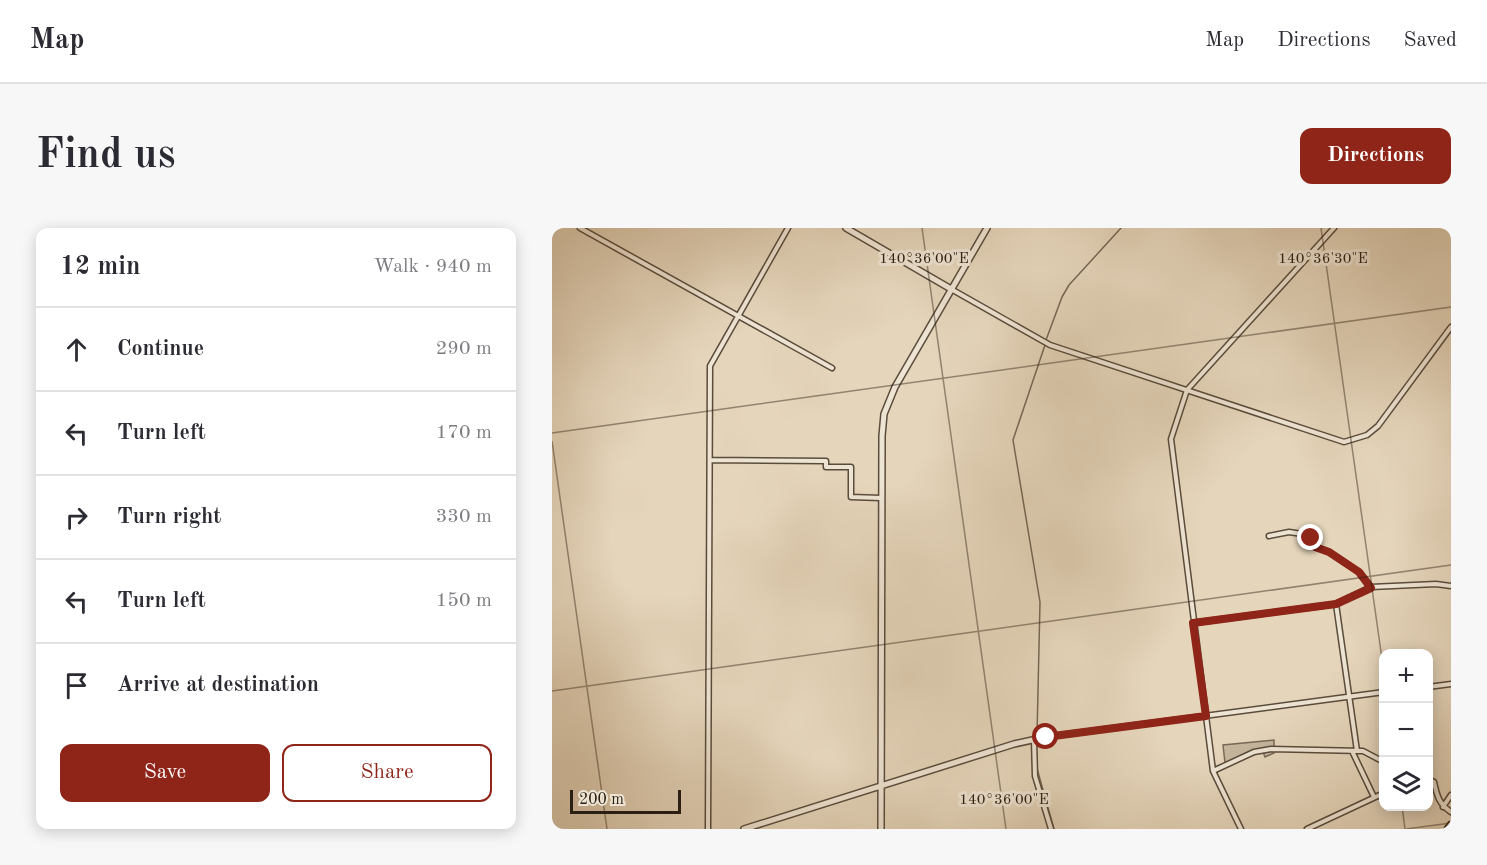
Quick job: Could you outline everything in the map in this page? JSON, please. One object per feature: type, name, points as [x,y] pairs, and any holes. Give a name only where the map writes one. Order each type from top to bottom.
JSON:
[{"type":"main road","points":[[1448,829],[1451,825]]},
{"type":"street","points":[[580,228],[832,368]]},
{"type":"street","points":[[708,829],[710,366],[788,228]]},
{"type":"street","points":[[846,228],[1046,343],[1344,442],[1367,435],[1378,426],[1451,327]]},
{"type":"street","points":[[881,829],[882,429],[886,407],[895,387],[987,228]]},
{"type":"street","points":[[1241,829],[1213,771],[1171,439],[1187,390],[1334,228]]},
{"type":"street","points":[[710,460],[826,461],[826,467],[851,467],[851,497],[881,498]]},
{"type":"street","points":[[1269,536],[1289,532],[1309,535],[1315,547],[1329,552],[1359,572],[1371,588]]},
{"type":"street","points":[[1193,623],[1336,604],[1371,588],[1436,584],[1451,586]]},
{"type":"street","points":[[1336,604],[1350,697],[1354,751],[1374,797]]},
{"type":"street","points":[[1433,686],[1451,684]]},
{"type":"street","points":[[744,829],[1034,739],[1379,693]]},
{"type":"street","points":[[1034,739],[1035,776],[1051,829]]},
{"type":"street","points":[[1213,771],[1254,752],[1271,749],[1354,751],[1363,752],[1379,760]]},
{"type":"street","points":[[1433,782],[1438,800],[1451,812]]},
{"type":"street","points":[[1307,829],[1379,795]]},
{"type":"street","points":[[1443,807],[1451,795]]},
{"type":"shaded area","points":[[1274,740],[1274,753],[1265,757],[1263,752],[1225,763],[1223,745]]},
{"type":"waterway","points":[[1046,340],[1062,297],[1069,285],[1121,228]]},
{"type":"waterway","points":[[1037,735],[1040,602],[1013,440],[1045,345]]},
{"type":"waterway","points":[[1036,755],[1037,741]]},
{"type":"waterway","points":[[1036,765],[1054,829]]},
{"type":"route","points":[[1046,737],[1206,716],[1193,623],[1336,604],[1371,588],[1359,572],[1329,552],[1315,547],[1311,538]]}]
